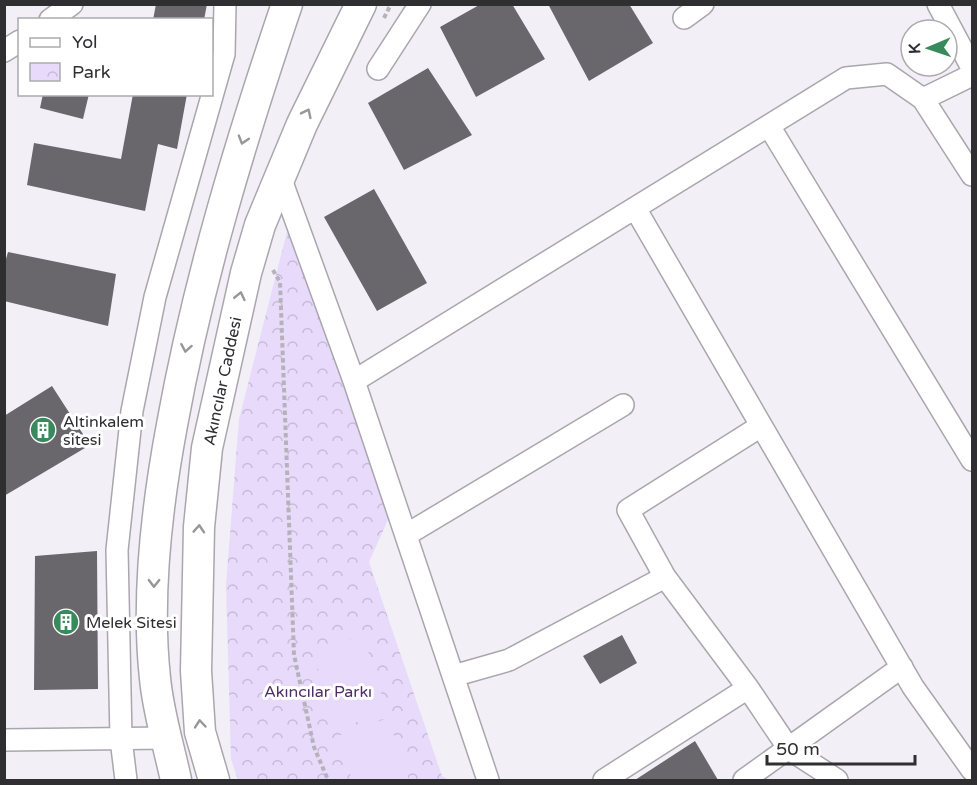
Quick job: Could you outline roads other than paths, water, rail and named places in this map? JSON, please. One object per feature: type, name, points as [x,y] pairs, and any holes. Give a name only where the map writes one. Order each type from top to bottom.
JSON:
[{"type":"main road","points":[[176,780],[155,679],[153,633],[156,549],[165,464],[192,322],[227,191],[287,4]]},
{"type":"main road","name":"Akıncılar Caddesi","points":[[214,780],[200,732],[196,671],[199,527],[207,448],[246,273],[279,174],[371,14]]},
{"type":"street","points":[[53,18],[72,4]]},
{"type":"street","points":[[213,92],[224,54],[225,4]]},
{"type":"street","points":[[378,69],[420,4]]},
{"type":"street","points":[[684,18],[703,4]]},
{"type":"street","points":[[938,4],[972,68]]},
{"type":"street","points":[[4,51],[18,42]]},
{"type":"street","points":[[354,381],[846,78],[887,74],[923,99],[972,175]]},
{"type":"street","points":[[923,99],[972,75]]},
{"type":"street","points":[[126,780],[121,740],[117,550],[132,411],[154,297],[212,96]]},
{"type":"street","points":[[769,126],[972,460]]},
{"type":"street","points":[[279,174],[354,381],[488,780]]},
{"type":"street","points":[[634,208],[902,667],[972,770]]},
{"type":"street","points":[[406,535],[623,405]]},
{"type":"street","points":[[761,426],[628,510],[665,577],[748,688],[789,749],[837,780]]},
{"type":"street","points":[[453,676],[508,660],[665,577]]},
{"type":"street","points":[[744,780],[902,667]]},
{"type":"street","points":[[604,780],[748,688]]},
{"type":"street","points":[[4,740],[167,738]]},
{"type":"place","name":"Altinkalem sitesi","points":[[43,430]]},
{"type":"place","name":"Melek Sitesi","points":[[66,622]]},
{"type":"park label","name":"Akıncılar Parkı","points":[[318,691]]}]
